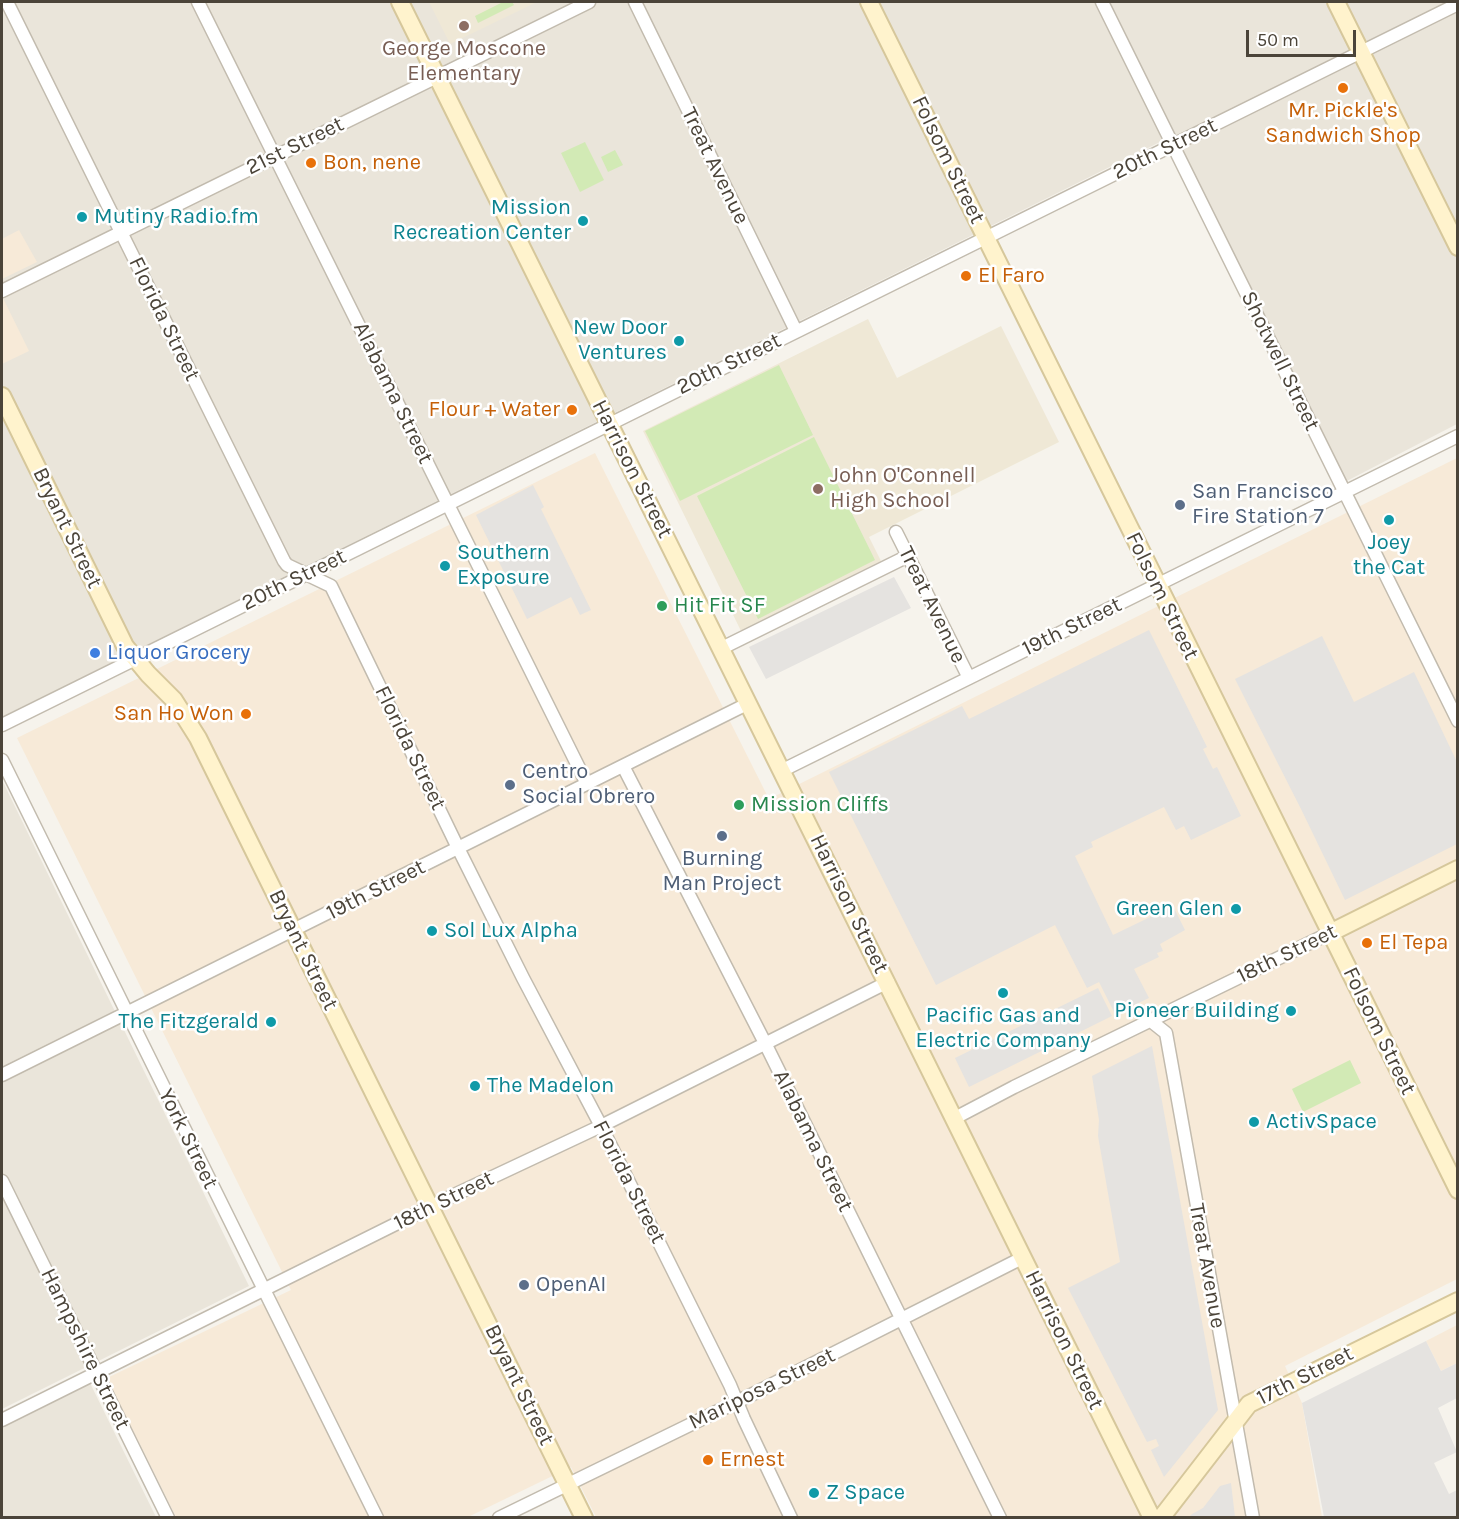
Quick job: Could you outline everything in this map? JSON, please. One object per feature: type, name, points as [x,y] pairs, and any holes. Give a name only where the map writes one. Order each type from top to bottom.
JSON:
[{"type":"street","name":"Florida Street","points":[[7,2],[284,561],[287,565],[331,586],[458,848],[601,1126],[737,1402],[791,1518]]},
{"type":"street","name":"Alabama Street","points":[[198,2],[587,784]]},
{"type":"street","name":"Harrison Street","points":[[400,2],[783,770],[1152,1518]]},
{"type":"street","name":"21st Street","points":[[2,291],[589,2]]},
{"type":"street","name":"Treat Avenue","points":[[635,2],[796,331]]},
{"type":"street","name":"Folsom Street","points":[[869,2],[1458,1190]]},
{"type":"street","name":"Shotwell Street","points":[[1102,2],[1458,721]]},
{"type":"street","points":[[1336,2],[1458,247]]},
{"type":"street","name":"20th Street","points":[[2,725],[1458,4]]},
{"type":"street","name":"Bryant Street","points":[[2,396],[125,646],[174,700],[198,738],[584,1518]]},
{"type":"street","name":"19th Street","points":[[783,770],[1458,436]]},
{"type":"street","name":"Treat Avenue","points":[[896,532],[969,678]]},
{"type":"street","points":[[722,648],[908,556]]},
{"type":"street","name":"19th Street","points":[[2,1075],[749,703]]},
{"type":"street","name":"York Street","points":[[2,760],[377,1518]]},
{"type":"street","name":"Alabama Street","points":[[623,766],[765,1043],[1000,1518]]},
{"type":"street","name":"18th Street","points":[[955,1118],[1458,869]]},
{"type":"street","name":"18th Street","points":[[2,1419],[431,1207],[601,1126],[888,982]]},
{"type":"street","name":"Treat Avenue","points":[[1151,1021],[1166,1033],[1253,1518]]},
{"type":"street","name":"Hampshire Street","points":[[2,1181],[168,1518]]},
{"type":"street","name":"Mariposa Street","points":[[499,1518],[737,1402],[1024,1257]]},
{"type":"street","name":"17th Street","points":[[1161,1518],[1249,1404],[1458,1301]]},
{"type":"shaded area","points":[[2,2],[1457,2],[1457,424],[1339,485],[1170,137],[2,717]]},
{"type":"shaded area","name":"George Moscone Elementary","points":[[429,2],[537,2],[450,44]]},
{"type":"shaded area","points":[[19,230],[37,262],[2,279],[2,239]]},
{"type":"shaded area","points":[[2,296],[29,351],[2,364]]},
{"type":"shaded area","name":"John O'Connell High School","points":[[868,319],[897,378],[1001,326],[1059,442],[869,537],[881,561],[741,631],[643,431]]},
{"type":"shaded area","points":[[595,453],[769,799],[1457,458],[1457,1279],[1285,1366],[1302,1403],[1322,1517],[596,1517],[571,1467],[468,1517],[176,1517],[107,1378],[291,1290],[17,738]]},
{"type":"shaded area","points":[[533,485],[544,507],[541,509],[591,610],[580,615],[571,597],[527,619],[476,515]]},
{"type":"shaded area","points":[[894,577],[911,608],[766,679],[749,647]]},
{"type":"shaded area","points":[[1149,630],[1207,747],[1203,749],[1213,769],[1217,767],[1241,816],[1191,840],[1184,826],[1176,830],[1164,807],[1091,842],[1093,847],[1075,856],[1113,935],[1173,906],[1185,930],[1160,944],[1163,951],[1157,953],[1159,957],[1134,969],[1149,998],[1115,1014],[1099,982],[1087,988],[1055,925],[936,985],[829,772],[962,706],[969,719]]},
{"type":"shaded area","points":[[1322,636],[1354,702],[1414,672],[1457,762],[1457,844],[1345,900],[1235,679]]},
{"type":"shaded area","points":[[2,780],[249,1286],[2,1409]]},
{"type":"shaded area","points":[[1098,988],[1112,1016],[969,1087],[955,1058]]},
{"type":"shaded area","points":[[1152,1046],[1218,1410],[1164,1477],[1151,1450],[1159,1446],[1156,1439],[1147,1442],[1068,1288],[1120,1262],[1098,1136],[1099,1120],[1092,1076]]},
{"type":"shaded area","points":[[1457,1325],[1457,1363],[1441,1371],[1426,1341]]},
{"type":"shaded area","points":[[1426,1341],[1441,1371],[1457,1363],[1457,1398],[1438,1408],[1457,1452],[1434,1463],[1449,1494],[1457,1490],[1457,1517],[1324,1517],[1302,1403]]},
{"type":"shaded area","points":[[90,1383],[156,1517],[2,1518],[2,1426]]},
{"type":"shaded area","points":[[1231,1483],[1235,1517],[1189,1517],[1203,1508],[1220,1486]]},
{"type":"green space","points":[[503,2],[512,2],[514,5],[478,23],[475,16]]},
{"type":"green space","points":[[585,142],[604,180],[580,192],[561,153]]},
{"type":"green space","points":[[615,150],[623,165],[608,172],[601,157]]},
{"type":"green space","points":[[779,365],[813,435],[680,501],[645,431]]},
{"type":"green space","points":[[814,437],[875,560],[758,619],[697,496]]},
{"type":"green space","points":[[1350,1060],[1361,1083],[1303,1112],[1292,1089]]},
{"type":"place","name":"George Moscone Elementary","points":[[464,26]]},
{"type":"place","name":"Mr. Pickle's Sandwich Shop","points":[[1343,88]]},
{"type":"place","name":"Bon, nene","points":[[311,163]]},
{"type":"place","name":"Mutiny Radio.fm","points":[[82,217]]},
{"type":"place","name":"Mission Recreation Center","points":[[583,221]]},
{"type":"place","name":"El Faro","points":[[966,276]]},
{"type":"place","name":"New Door Ventures","points":[[679,341]]},
{"type":"place","name":"Flour + Water","points":[[572,410]]},
{"type":"place","name":"John O'Connell High School","points":[[818,489]]},
{"type":"place","name":"San Francisco Fire Station 7","points":[[1180,505]]},
{"type":"place","name":"Joey the Cat","points":[[1389,520]]},
{"type":"place","name":"Southern Exposure","points":[[445,566]]},
{"type":"place","name":"Hit Fit SF","points":[[662,606]]},
{"type":"place","name":"Liquor Grocery","points":[[95,653]]},
{"type":"place","name":"San Ho Won","points":[[246,714]]},
{"type":"place","name":"Centro Social Obrero","points":[[510,785]]},
{"type":"place","name":"Mission Cliffs","points":[[739,805]]},
{"type":"place","name":"Burning Man Project","points":[[722,836]]},
{"type":"place","name":"Green Glen","points":[[1236,909]]},
{"type":"place","name":"Sol Lux Alpha","points":[[432,931]]},
{"type":"place","name":"El Tepa","points":[[1367,943]]},
{"type":"place","name":"Pacific Gas and Electric Company","points":[[1003,993]]},
{"type":"place","name":"Pioneer Building","points":[[1291,1011]]},
{"type":"place","name":"The Fitzgerald","points":[[271,1022]]},
{"type":"place","name":"The Madelon","points":[[475,1086]]},
{"type":"place","name":"ActivSpace","points":[[1254,1122]]},
{"type":"place","name":"OpenAI","points":[[524,1285]]},
{"type":"place","name":"Ernest","points":[[708,1460]]},
{"type":"place","name":"Z Space","points":[[814,1493]]}]
